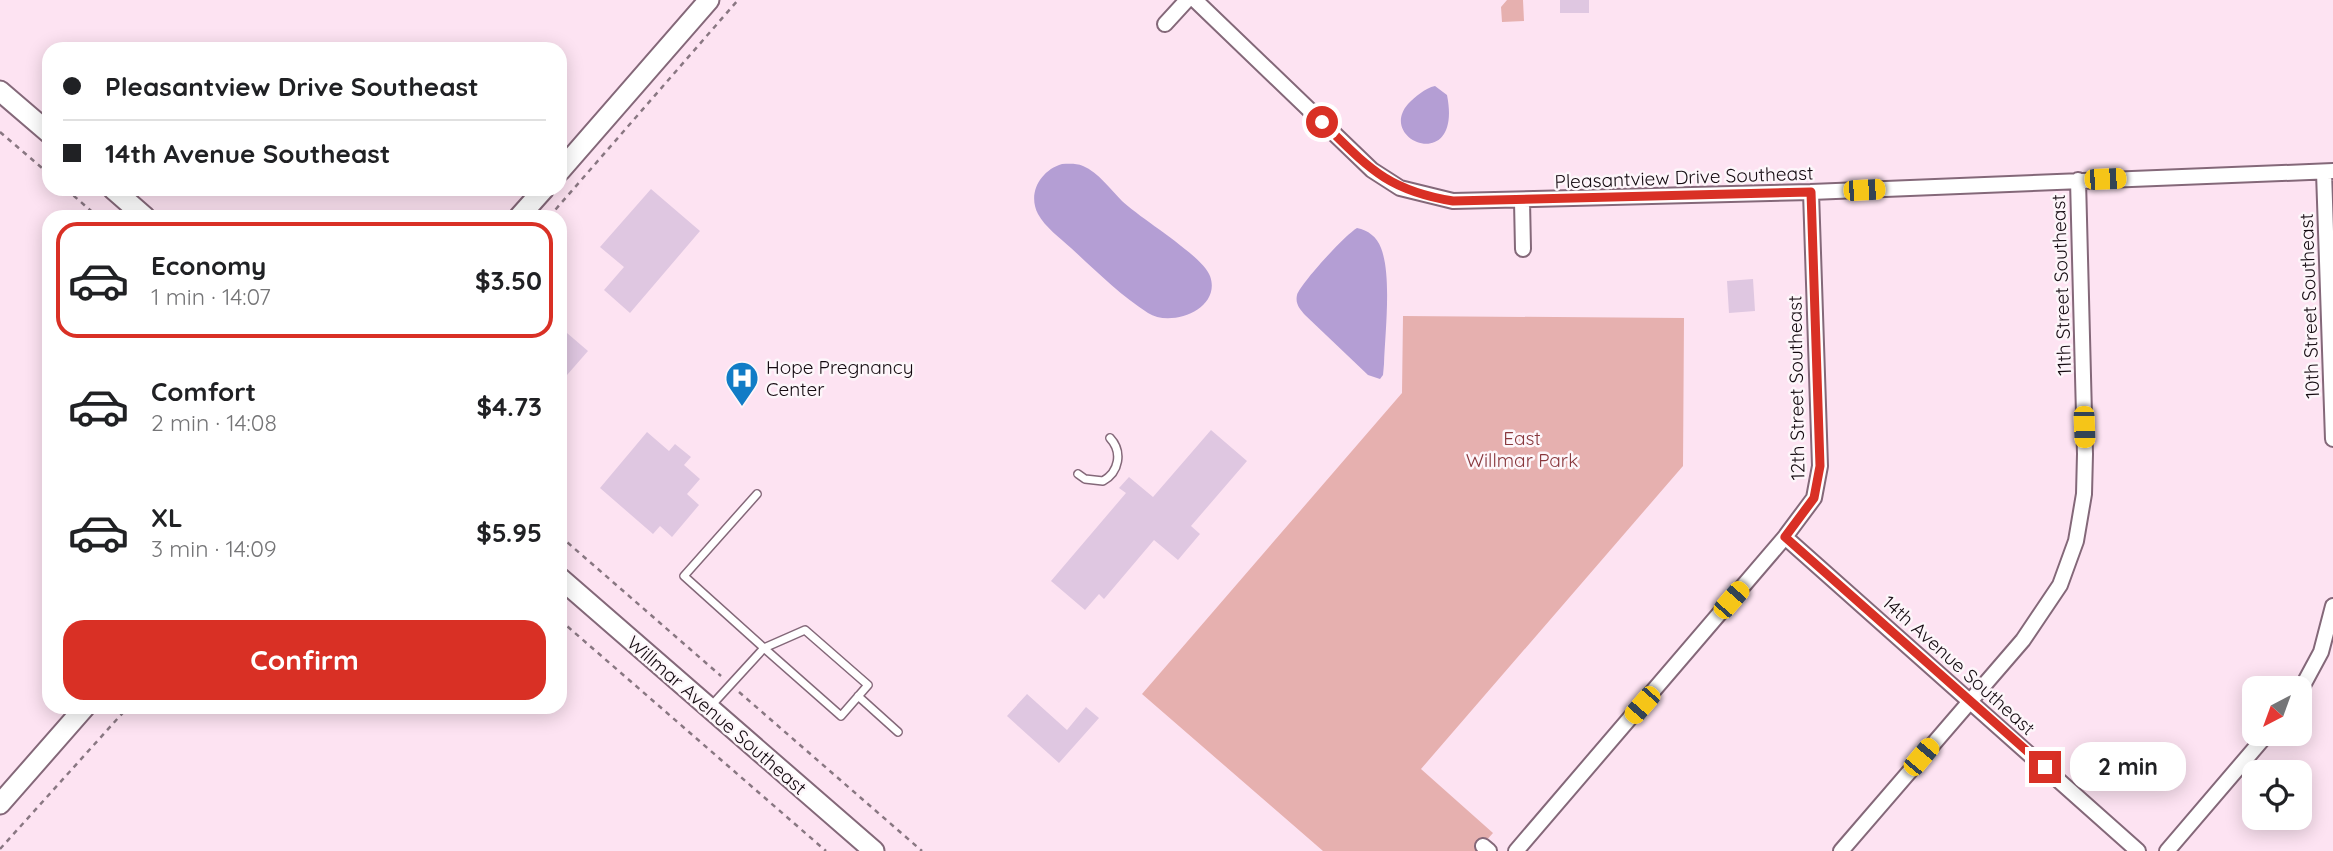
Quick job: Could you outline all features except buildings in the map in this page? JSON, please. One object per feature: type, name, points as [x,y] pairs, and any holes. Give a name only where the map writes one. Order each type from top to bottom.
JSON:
[{"type":"main road","points":[[567,163],[709,0]]},
{"type":"main road","points":[[0,91],[42,127]]},
{"type":"main road","points":[[121,196],[137,210]]},
{"type":"main road","points":[[525,210],[538,196]]},
{"type":"main road","name":"Willmar Avenue Southeast","points":[[567,584],[874,851]]},
{"type":"main road","points":[[0,804],[79,714]]},
{"type":"street","points":[[1165,24],[1187,0]]},
{"type":"street","name":"Pleasantview Drive Southeast","points":[[1195,0],[1358,157],[1386,180],[1416,193],[1453,201],[1811,192],[2329,172]]},
{"type":"street","name":"10th Street Southeast","points":[[2329,172],[2333,439]]},
{"type":"street","name":"11th Street Southeast","points":[[1841,851],[2023,640],[2050,603],[2068,564],[2081,519],[2085,454],[2078,180]]},
{"type":"street","name":"12th Street Southeast","points":[[1516,851],[1785,537],[1814,498],[1820,466],[1811,192]]},
{"type":"street","points":[[1522,201],[1523,249]]},
{"type":"street","name":"14th Avenue Southeast","points":[[1785,537],[2138,851]]},
{"type":"street","points":[[2308,676],[2328,633],[2333,606]]},
{"type":"street","points":[[2167,851],[2257,746]]},
{"type":"lane","points":[[1078,474],[1085,479],[1103,481],[1112,475],[1118,460],[1116,446],[1110,438]]},
{"type":"lane","points":[[709,708],[764,648],[805,630],[868,685],[841,716],[764,648],[684,576],[757,494]]},
{"type":"lane","points":[[858,696],[898,732]]},
{"type":"path","points":[[555,210],[738,0]]},
{"type":"path","points":[[0,132],[42,168]]},
{"type":"path","points":[[74,196],[90,210]]},
{"type":"path","points":[[567,542],[922,851]]},
{"type":"path","points":[[567,626],[826,851]]},
{"type":"path","points":[[0,849],[122,714]]},
{"type":"green space","points":[[1507,0],[1523,0],[1524,21],[1502,22],[1501,7]]},
{"type":"green space","name":"East Willmar Park","points":[[1403,316],[1684,318],[1683,466],[1421,769],[1493,833],[1477,851],[1323,851],[1142,694],[1402,393]]},
{"type":"shaded area","points":[[1435,86],[1447,95],[1449,120],[1443,135],[1433,143],[1410,139],[1403,129],[1401,118],[1411,101]]},
{"type":"shaded area","points":[[1062,164],[1080,165],[1094,172],[1131,209],[1196,258],[1210,276],[1212,288],[1209,298],[1202,306],[1181,317],[1158,317],[1148,313],[1118,291],[1049,228],[1038,214],[1035,191],[1048,171]]},
{"type":"shaded area","points":[[1357,228],[1375,237],[1384,260],[1387,305],[1383,375],[1380,379],[1368,375],[1305,315],[1297,301],[1300,289],[1315,270]]},
{"type":"place","name":"Hope Pregnancy Center","points":[[742,408]]},
{"type":"route","points":[[1322,122],[1386,180],[1416,193],[1453,201],[1811,192],[1820,466],[1814,498],[1785,537],[2045,767]]}]
